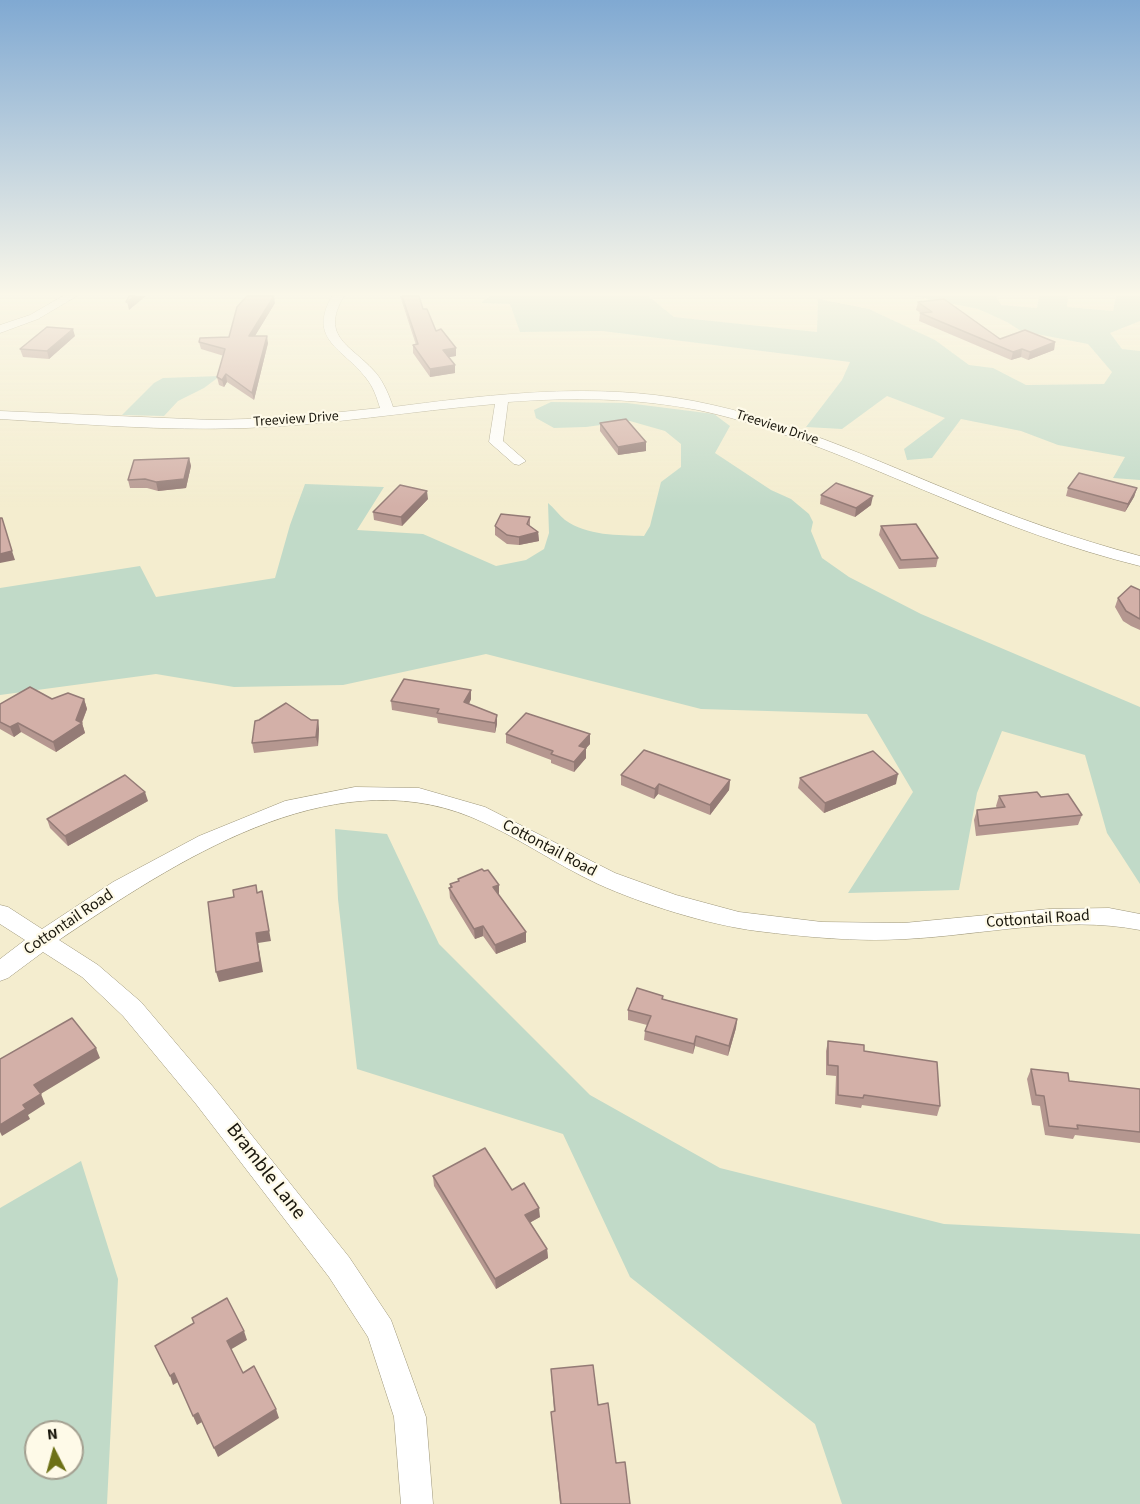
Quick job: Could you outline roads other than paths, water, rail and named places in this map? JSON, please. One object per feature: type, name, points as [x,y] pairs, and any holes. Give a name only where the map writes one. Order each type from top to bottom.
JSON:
[{"type":"street","points":[[362,366],[377,383],[388,412]]},
{"type":"street","name":"Treeview Drive","points":[[0,415],[213,425],[281,422],[559,395],[655,399],[745,417],[835,448],[1034,528],[1140,561]]},
{"type":"street","points":[[502,400],[496,442],[519,461]]},
{"type":"street","name":"Cottontail Road","points":[[0,972],[42,940],[121,888],[206,841],[292,806],[355,794],[419,795],[478,812],[608,879],[672,902],[740,920],[822,930],[904,931],[1049,917],[1109,916],[1140,922]]},
{"type":"street","name":"Bramble Lane","points":[[0,913],[90,971],[132,1009],[205,1096],[339,1267],[380,1330],[410,1417],[417,1504]]}]
